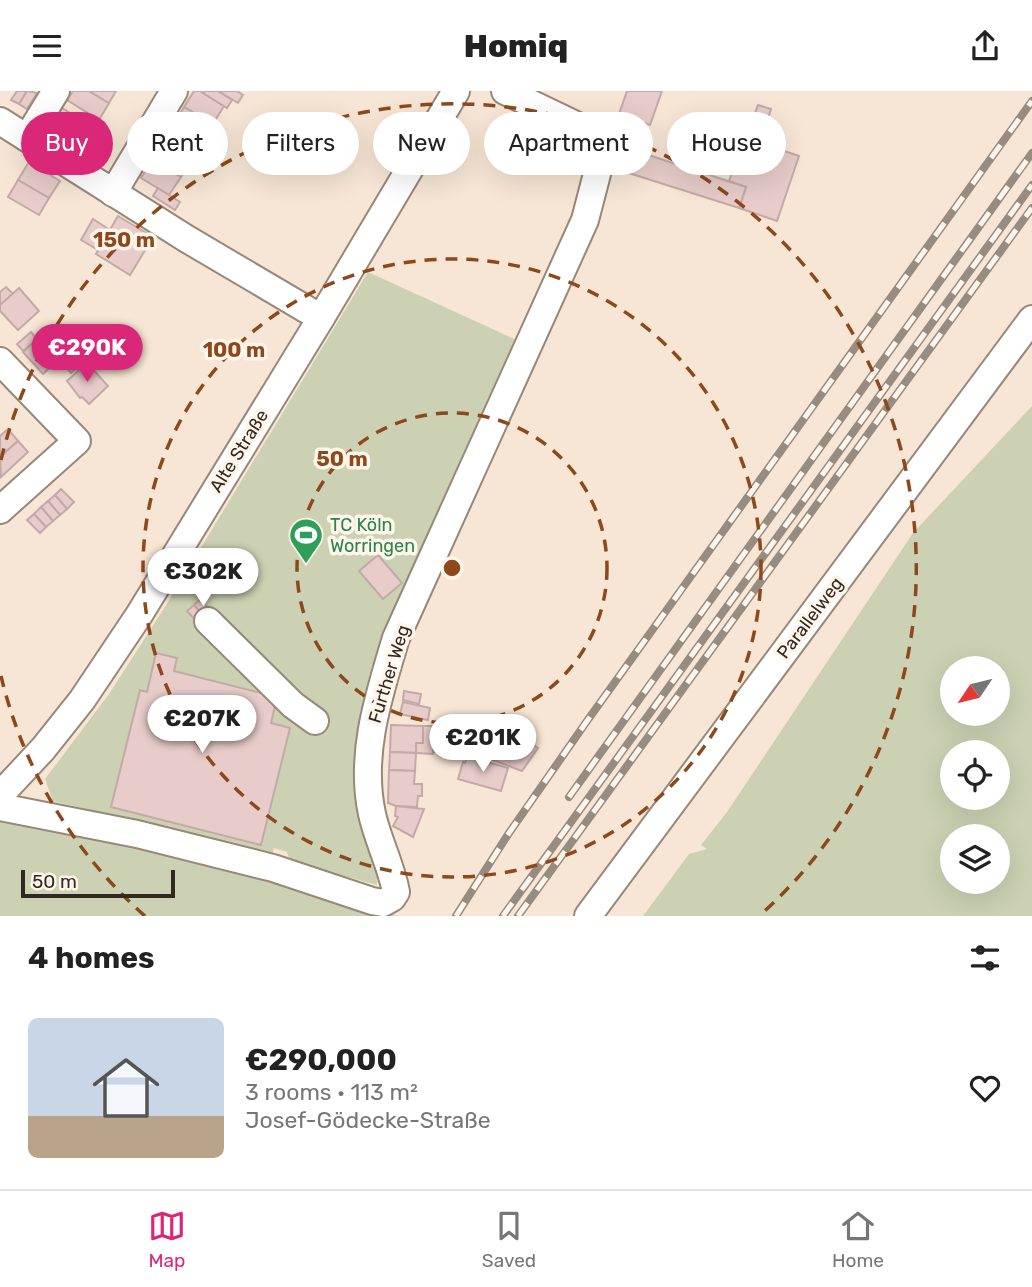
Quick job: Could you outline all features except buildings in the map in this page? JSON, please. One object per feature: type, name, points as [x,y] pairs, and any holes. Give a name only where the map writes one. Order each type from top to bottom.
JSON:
[{"type":"street","points":[[43,112],[56,91]]},
{"type":"street","points":[[113,193],[174,91]]},
{"type":"street","name":"Alte Straße","points":[[0,795],[43,749],[82,700],[139,615],[456,91]]},
{"type":"street","name":"Further Weg","points":[[0,807],[137,834],[261,865],[372,901],[383,903],[392,898],[396,892],[394,881],[379,842],[368,780],[371,729],[396,638],[585,220],[598,170],[596,146],[582,128],[505,91]]},
{"type":"street","points":[[0,121],[21,134]]},
{"type":"street","points":[[85,175],[321,318]]},
{"type":"street","name":"Parallelweg","points":[[588,916],[1032,319]]},
{"type":"street","points":[[0,361],[76,440],[0,509]]},
{"type":"street","points":[[208,621],[293,705],[315,722]]},
{"type":"green space","name":"TC Köln Worringen","points":[[368,272],[525,344],[378,677],[377,885],[290,861],[287,852],[274,848],[271,858],[94,816],[95,811],[53,801],[45,779],[109,694],[165,607]]},
{"type":"green space","points":[[1032,406],[1032,916],[643,916],[689,854],[707,849],[701,845],[727,812],[913,533]]},
{"type":"green space","points":[[3,811],[374,907],[396,916],[0,916],[0,814]]},
{"type":"railway","points":[[456,916],[509,833],[587,721],[1032,101]]},
{"type":"railway","points":[[569,797],[1032,153]]},
{"type":"railway","points":[[503,916],[1032,185]]},
{"type":"railway","points":[[518,916],[1032,208]]},
{"type":"place","name":"TC Köln Worringen","points":[[306,565]]}]
